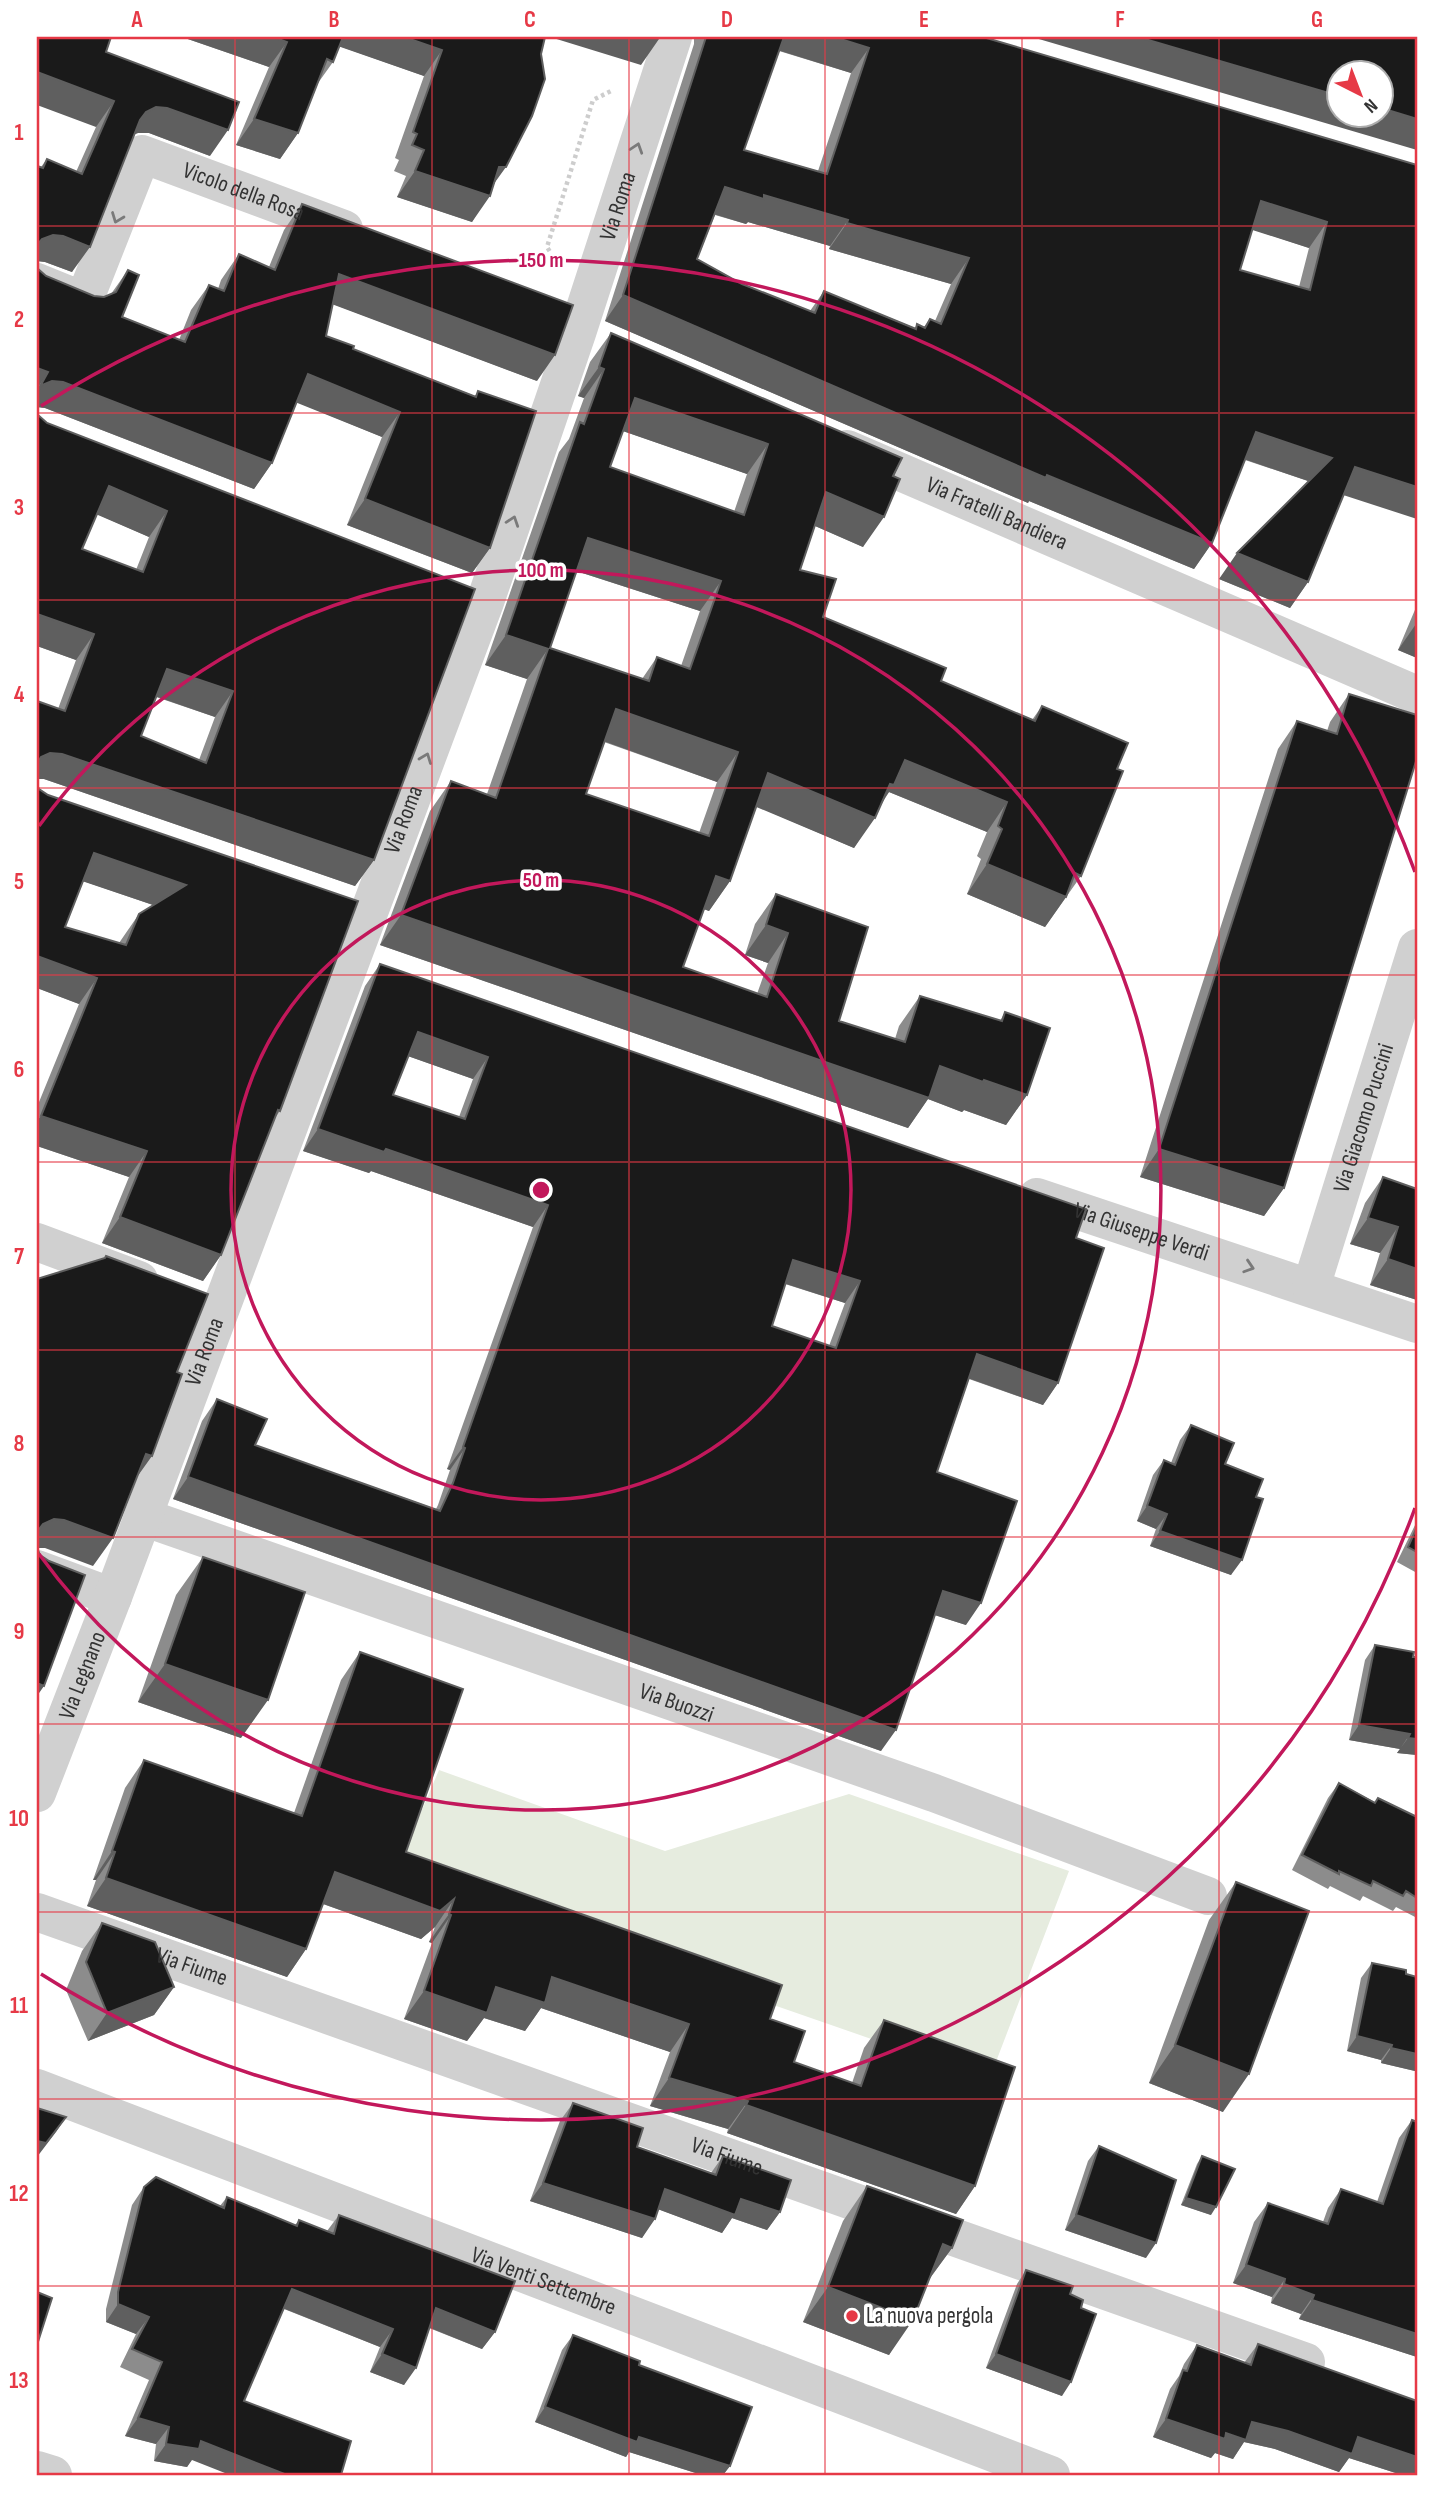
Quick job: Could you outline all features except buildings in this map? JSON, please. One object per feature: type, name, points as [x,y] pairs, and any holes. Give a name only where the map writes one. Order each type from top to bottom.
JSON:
[{"type":"street","name":"Via Roma","points":[[113,1597],[143,1517],[194,1301],[351,958],[354,909],[579,325],[673,37]]},
{"type":"street","name":"Vicolo della Rosa","points":[[37,282],[85,301],[142,154],[374,240]]},
{"type":"street","name":"Via Fratelli Bandiera","points":[[819,437],[1417,695]]},
{"type":"street","name":"Via Giacomo Puccini","points":[[1311,1287],[1417,948]]},
{"type":"street","points":[[351,958],[390,972]]},
{"type":"street","name":"Via Giuseppe Verdi","points":[[1002,1184],[1417,1324]]},
{"type":"street","points":[[37,1242],[194,1301]]},
{"type":"street","name":"Via Buozzi","points":[[143,1517],[934,1793],[1208,1896]]},
{"type":"street","points":[[37,1569],[113,1597]]},
{"type":"street","name":"Via Legnano","points":[[37,1793],[113,1597]]},
{"type":"street","name":"Via Fiume","points":[[37,1912],[1338,2373]]},
{"type":"street","name":"Via Venti Settembre","points":[[37,2088],[1051,2475]]},
{"type":"street","points":[[37,2470],[52,2475]]},
{"type":"shaded area","points":[[439,1770],[665,1851],[849,1794],[1069,1871],[989,2080],[395,1873]]},
{"type":"place","name":"La nuova pergola","points":[[852,2316]]}]
